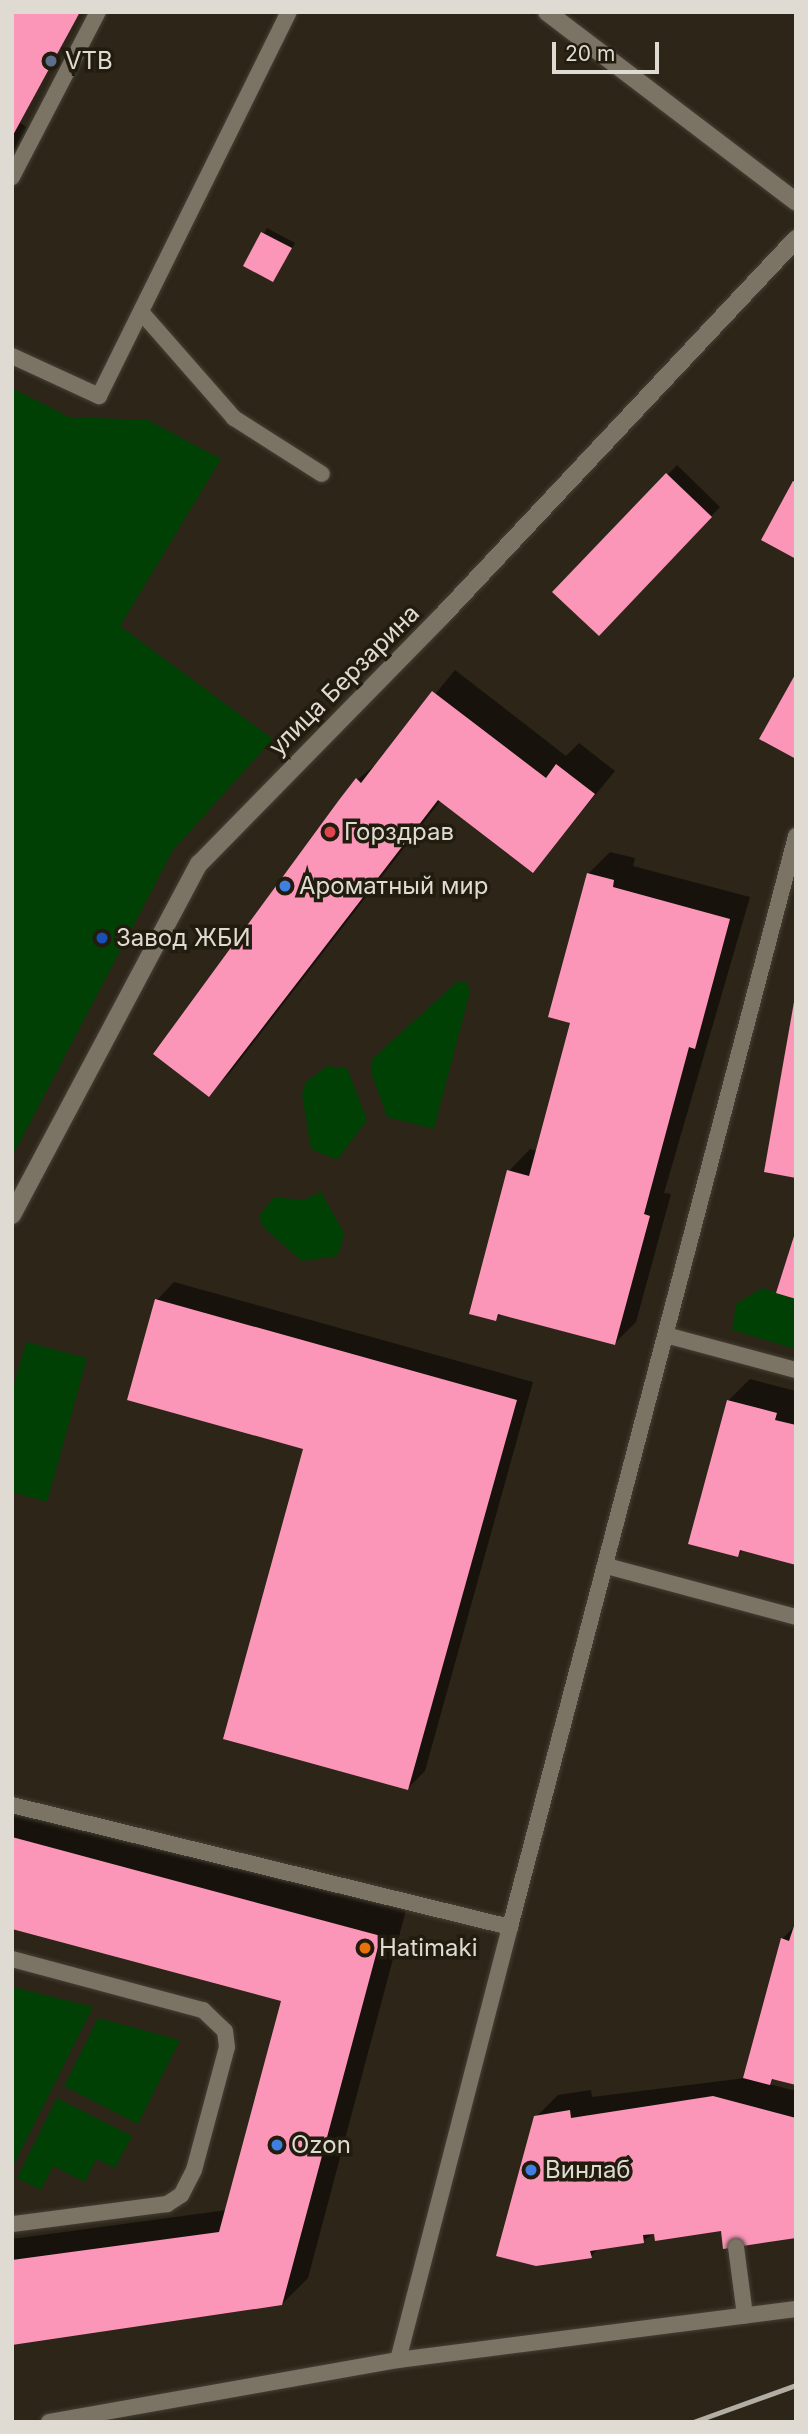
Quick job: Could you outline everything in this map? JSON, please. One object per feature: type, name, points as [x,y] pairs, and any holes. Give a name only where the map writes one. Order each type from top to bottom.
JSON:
[{"type":"street","points":[[547,12],[796,202]]},
{"type":"street","name":"улица Берзарина","points":[[12,1215],[199,864],[441,617],[796,239]]},
{"type":"lane","points":[[12,177],[98,12]]},
{"type":"lane","points":[[12,356],[99,396],[289,12]]},
{"type":"lane","points":[[142,313],[234,418],[322,474]]},
{"type":"lane","points":[[398,2360],[796,836]]},
{"type":"lane","points":[[666,1335],[796,1370]]},
{"type":"lane","points":[[607,1566],[796,1617]]},
{"type":"lane","points":[[12,1805],[510,1927]]},
{"type":"lane","points":[[12,1959],[203,2010],[222,2025],[227,2047],[194,2170],[181,2194],[167,2204],[12,2224]]},
{"type":"lane","points":[[736,2247],[745,2315]]},
{"type":"lane","points":[[49,2422],[398,2360],[796,2309]]},
{"type":"green space","points":[[12,388],[69,417],[148,420],[221,459],[120,626],[273,739],[173,850],[12,1157]]},
{"type":"green space","points":[[457,982],[466,982],[470,991],[434,1129],[387,1117],[372,1075],[371,1060]]},
{"type":"green space","points":[[327,1066],[347,1068],[367,1120],[337,1160],[311,1149],[302,1094],[306,1082]]},
{"type":"green space","points":[[321,1192],[344,1233],[340,1250],[336,1256],[302,1261],[263,1227],[259,1216],[274,1197],[303,1200]]},
{"type":"green space","points":[[762,1288],[796,1299],[796,1349],[732,1330],[736,1304]]},
{"type":"green space","points":[[26,1342],[87,1358],[47,1502],[12,1492],[12,1391]]},
{"type":"green space","points":[[12,1988],[93,2007],[12,2168]]},
{"type":"green space","points":[[98,2018],[180,2040],[138,2124],[64,2086]]},
{"type":"green space","points":[[57,2098],[132,2136],[115,2168],[96,2159],[85,2182],[53,2166],[41,2190],[17,2178]]},
{"type":"building","points":[[12,12],[80,12],[12,137]]},
{"type":"building","points":[[261,232],[292,248],[273,282],[243,266]]},
{"type":"building","points":[[666,473],[712,517],[599,636],[552,592]]},
{"type":"building","points":[[793,481],[796,482],[796,559],[761,540]]},
{"type":"building","points":[[796,673],[796,759],[759,739]]},
{"type":"building","points":[[432,691],[546,778],[556,764],[595,794],[533,873],[438,800],[209,1097],[153,1054],[339,800],[356,778],[361,783]]},
{"type":"building","points":[[587,873],[614,880],[613,887],[730,919],[695,1049],[689,1047],[644,1214],[650,1216],[615,1345],[498,1314],[496,1321],[469,1314],[507,1170],[529,1176],[570,1023],[548,1017]]},
{"type":"building","points":[[796,1002],[796,1178],[764,1172]]},
{"type":"building","points":[[796,1233],[796,1299],[776,1293]]},
{"type":"building","points":[[155,1299],[517,1400],[408,1790],[223,1739],[303,1449],[127,1400]]},
{"type":"building","points":[[727,1400],[777,1413],[775,1420],[796,1425],[796,1565],[740,1550],[738,1557],[688,1544]]},
{"type":"building","points":[[12,1837],[381,1936],[282,2305],[12,2345],[12,2260],[219,2232],[281,2001],[12,1929]]},
{"type":"building","points":[[796,1920],[796,2085],[772,2079],[770,2085],[743,2078],[781,1938],[789,1941]]},
{"type":"building","points":[[713,2096],[796,2118],[796,2238],[723,2249],[721,2231],[655,2241],[654,2234],[643,2235],[644,2243],[590,2251],[592,2258],[536,2266],[496,2256],[534,2116],[570,2110],[571,2118]]},
{"type":"railway","points":[[693,2422],[796,2385]]},
{"type":"place","name":"VTB","points":[[51,61]]},
{"type":"place","name":"Горздрав","points":[[330,832]]},
{"type":"place","name":"Ароматный мир","points":[[285,886]]},
{"type":"place","name":"Завод ЖБИ","points":[[102,938]]},
{"type":"place","name":"Hatimaki","points":[[365,1948]]},
{"type":"place","name":"Ozon","points":[[277,2145]]},
{"type":"place","name":"Винлаб","points":[[531,2170]]}]
